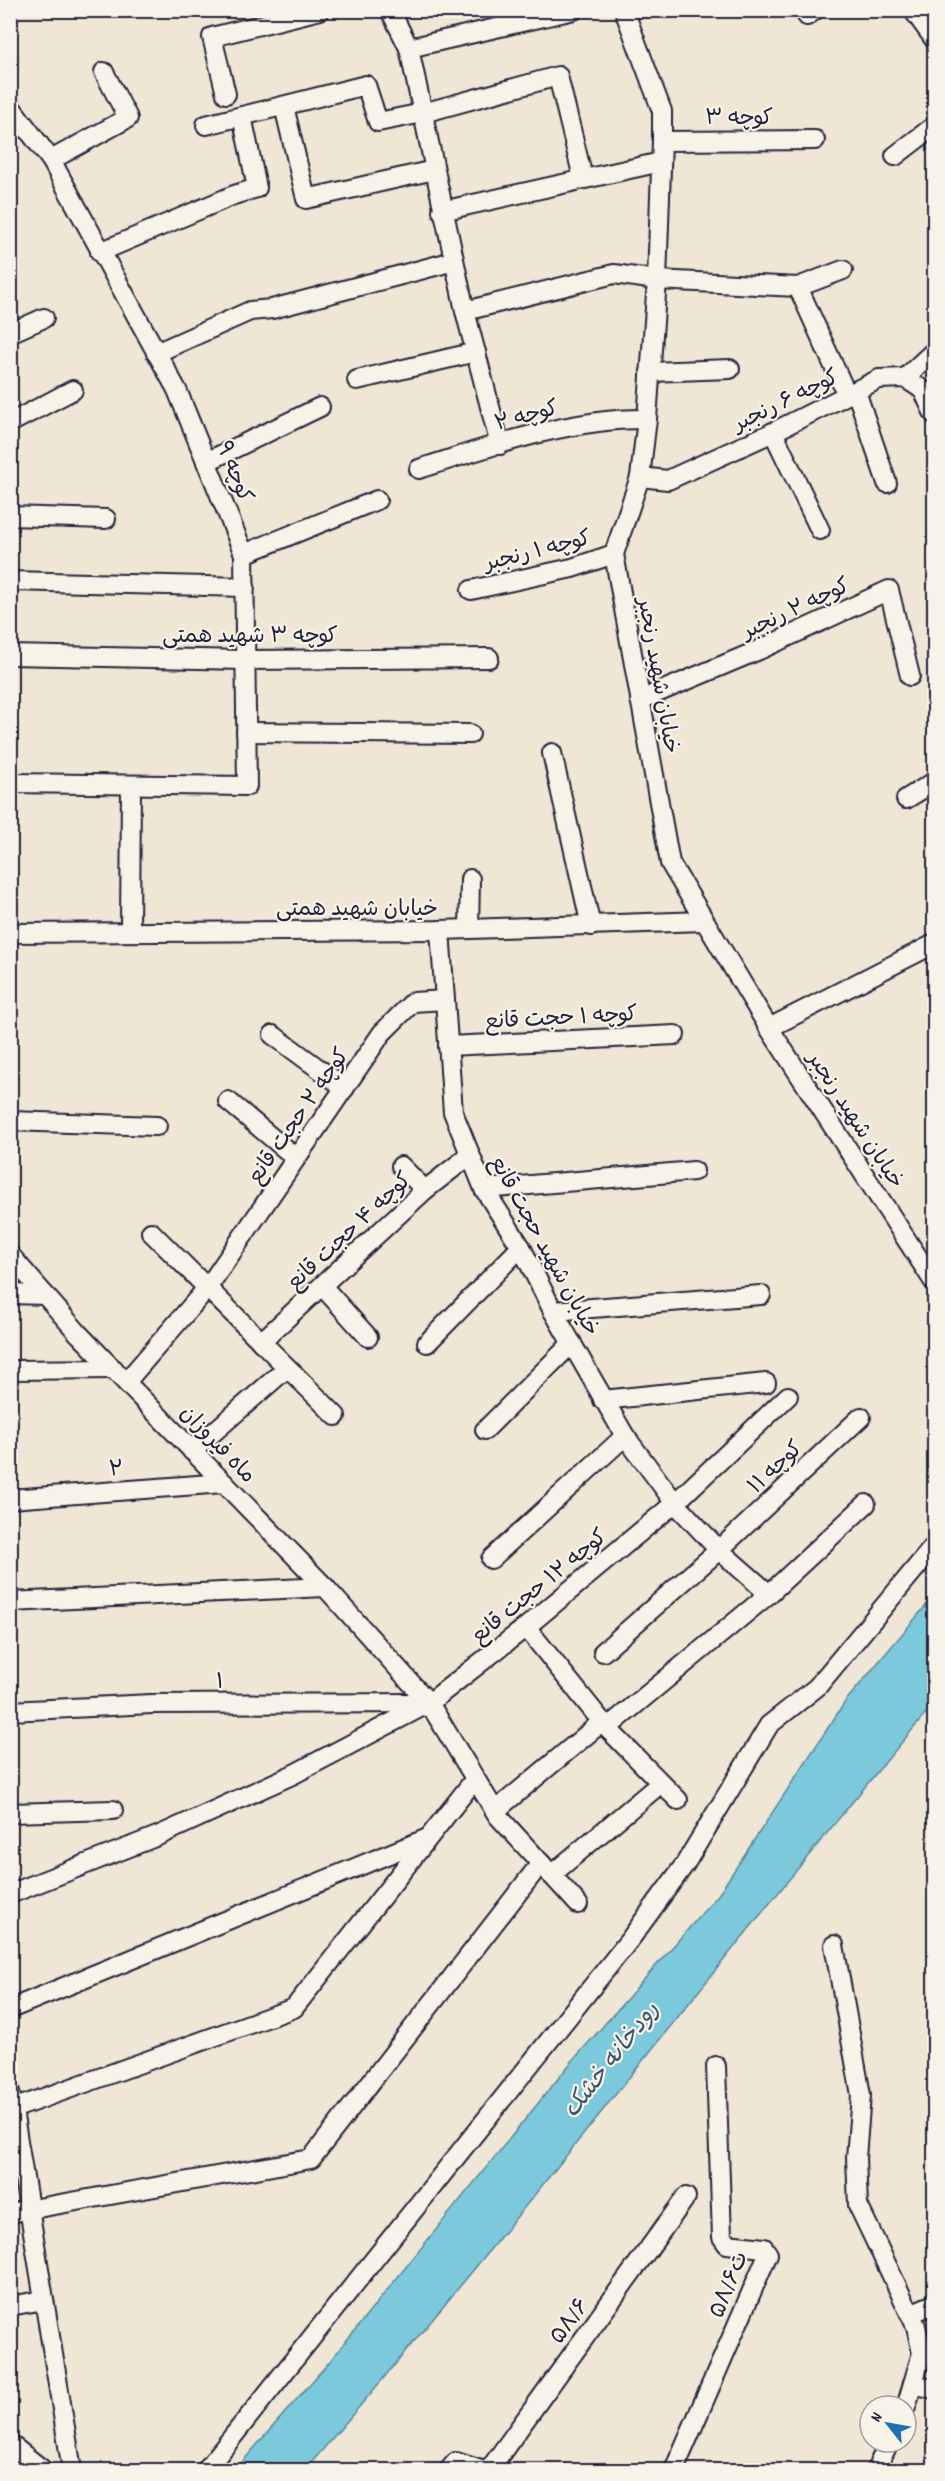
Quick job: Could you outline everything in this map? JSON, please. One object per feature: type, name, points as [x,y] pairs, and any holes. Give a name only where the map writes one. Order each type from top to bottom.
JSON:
[{"type":"street","points":[[226,94],[212,37],[320,10]]},
{"type":"street","points":[[390,10],[409,48],[442,211],[500,445]]},
{"type":"street","points":[[409,48],[574,10]]},
{"type":"street","name":"خیابان شهید رنجبر","points":[[624,10],[662,111],[662,141],[657,280],[647,419],[640,477],[614,554],[670,864],[769,1028],[934,1282]]},
{"type":"street","points":[[913,10],[931,28]]},
{"type":"street","points":[[51,160],[128,118],[104,72]]},
{"type":"street","points":[[206,125],[366,85],[378,122],[423,113],[558,76],[583,178]]},
{"type":"street","name":"کوچه ۹","points":[[10,106],[51,160],[177,390],[244,554],[247,786],[10,783]]},
{"type":"street","points":[[284,106],[306,199],[434,170]]},
{"type":"street","points":[[100,252],[234,195],[257,188],[242,116]]},
{"type":"street","points":[[895,156],[934,126]]},
{"type":"street","name":"کوچه ۳","points":[[662,141],[815,140]]},
{"type":"street","points":[[442,211],[661,162]]},
{"type":"street","points":[[156,353],[250,311],[272,309],[454,261]]},
{"type":"street","points":[[465,311],[614,274],[657,280],[798,287],[843,270]]},
{"type":"street","points":[[798,287],[851,393],[887,483]]},
{"type":"street","points":[[10,333],[44,318]]},
{"type":"street","points":[[934,351],[905,378],[923,390],[934,414]]},
{"type":"street","points":[[357,380],[476,352]]},
{"type":"street","points":[[650,372],[730,369]]},
{"type":"street","name":"کوچه ۶ رنجبر","points":[[640,477],[668,480],[773,432],[879,379],[905,378]]},
{"type":"street","points":[[10,423],[73,390]]},
{"type":"street","points":[[206,462],[320,406]]},
{"type":"street","name":"کوچه ۲","points":[[419,470],[564,427],[618,419],[647,419]]},
{"type":"street","points":[[773,432],[820,530]]},
{"type":"street","points":[[244,554],[377,500]]},
{"type":"street","points":[[10,516],[106,519]]},
{"type":"street","name":"کوچه ۱ رنجبر","points":[[471,590],[572,568],[614,554]]},
{"type":"street","points":[[10,581],[245,587]]},
{"type":"street","name":"کوچه ۲ رنجبر","points":[[640,700],[759,650],[889,590],[910,676]]},
{"type":"street","name":"کوچه ۳ شهید همتی","points":[[10,655],[245,660],[489,658]]},
{"type":"street","points":[[246,732],[470,734]]},
{"type":"street","points":[[552,753],[591,926]]},
{"type":"street","points":[[906,800],[934,782]]},
{"type":"street","points":[[130,932],[131,784]]},
{"type":"street","points":[[469,930],[470,879]]},
{"type":"street","name":"خیابان شهید همتی","points":[[10,933],[469,930],[704,921]]},
{"type":"street","name":"خیابان شهید حجت قانع","points":[[440,930],[453,1112],[484,1189],[521,1246],[553,1311],[625,1436],[675,1503],[719,1550],[769,1594]]},
{"type":"street","points":[[769,1028],[934,944]]},
{"type":"street","name":"کوچه ۲ حجت قانع","points":[[126,1382],[208,1287],[382,1033],[413,1002],[445,1000]]},
{"type":"street","points":[[273,1035],[345,1088]]},
{"type":"street","name":"کوچه ۱ حجت قانع","points":[[448,1046],[675,1035]]},
{"type":"street","points":[[228,1101],[296,1158]]},
{"type":"street","points":[[10,1121],[157,1126]]},
{"type":"street","name":"کوچه ۴ حجت قانع","points":[[261,1342],[323,1287],[425,1190],[470,1155]]},
{"type":"street","points":[[401,1166],[425,1190]]},
{"type":"street","points":[[484,1189],[694,1171]]},
{"type":"street","points":[[151,1232],[336,1416]]},
{"type":"street","points":[[427,1343],[521,1246]]},
{"type":"street","name":"ماه فیروزان","points":[[10,1255],[78,1332],[325,1587],[429,1703],[495,1811],[578,1904]]},
{"type":"street","points":[[323,1287],[368,1337]]},
{"type":"street","points":[[10,1294],[45,1295]]},
{"type":"street","points":[[553,1311],[761,1295]]},
{"type":"street","points":[[485,1430],[572,1343]]},
{"type":"street","points":[[192,1451],[287,1368]]},
{"type":"street","points":[[10,1370],[114,1369]]},
{"type":"street","points":[[603,1400],[766,1383]]},
{"type":"street","name":"کوچه ۱۲ حجت قانع","points":[[10,1894],[160,1835],[294,1774],[429,1703],[526,1627],[675,1503],[788,1396]]},
{"type":"street","name":"کوچه ۱۱","points":[[603,1652],[719,1550],[861,1417]]},
{"type":"street","points":[[491,1559],[625,1436]]},
{"type":"street","name":"۲","points":[[10,1499],[224,1483]]},
{"type":"street","points":[[495,1811],[769,1594],[866,1504]]},
{"type":"street","points":[[206,2470],[631,1938],[685,1864],[769,1725],[817,1687],[934,1546]]},
{"type":"street","points":[[10,1602],[325,1587]]},
{"type":"street","points":[[526,1627],[604,1725],[678,1800]]},
{"type":"street","name":"۱","points":[[10,1712],[151,1704],[429,1703]]},
{"type":"street","points":[[12,2110],[294,2008],[475,1779]]},
{"type":"street","points":[[10,2213],[311,2159],[546,1869],[661,1783]]},
{"type":"street","points":[[10,1813],[113,1810]]},
{"type":"street","points":[[10,2009],[429,1837]]},
{"type":"street","points":[[834,1945],[861,2095],[856,2158],[858,2205],[916,2326],[922,2353],[910,2394]]},
{"type":"street","name":"۵۸/۶ت","points":[[674,2470],[768,2254],[764,2248],[727,2244],[722,2237],[716,2066]]},
{"type":"street","points":[[10,2092],[72,2470]]},
{"type":"street","name":"۵۸/۶","points":[[489,2470],[686,2197]]},
{"type":"street","points":[[10,2306],[44,2300]]},
{"type":"street","points":[[910,2314],[934,2304]]},
{"type":"street","points":[[913,2384],[934,2389]]},
{"type":"street","points":[[10,2444],[43,2470]]},
{"type":"street","points":[[876,2470],[883,2454]]},
{"type":"street","points":[[449,2470],[456,2462],[482,2470]]},
{"type":"water","name":"رودخانه خشک","points":[[934,1596],[934,1704],[776,1895],[465,2280],[305,2470],[235,2470],[330,2361],[569,2065],[718,1895],[845,1702]]}]
